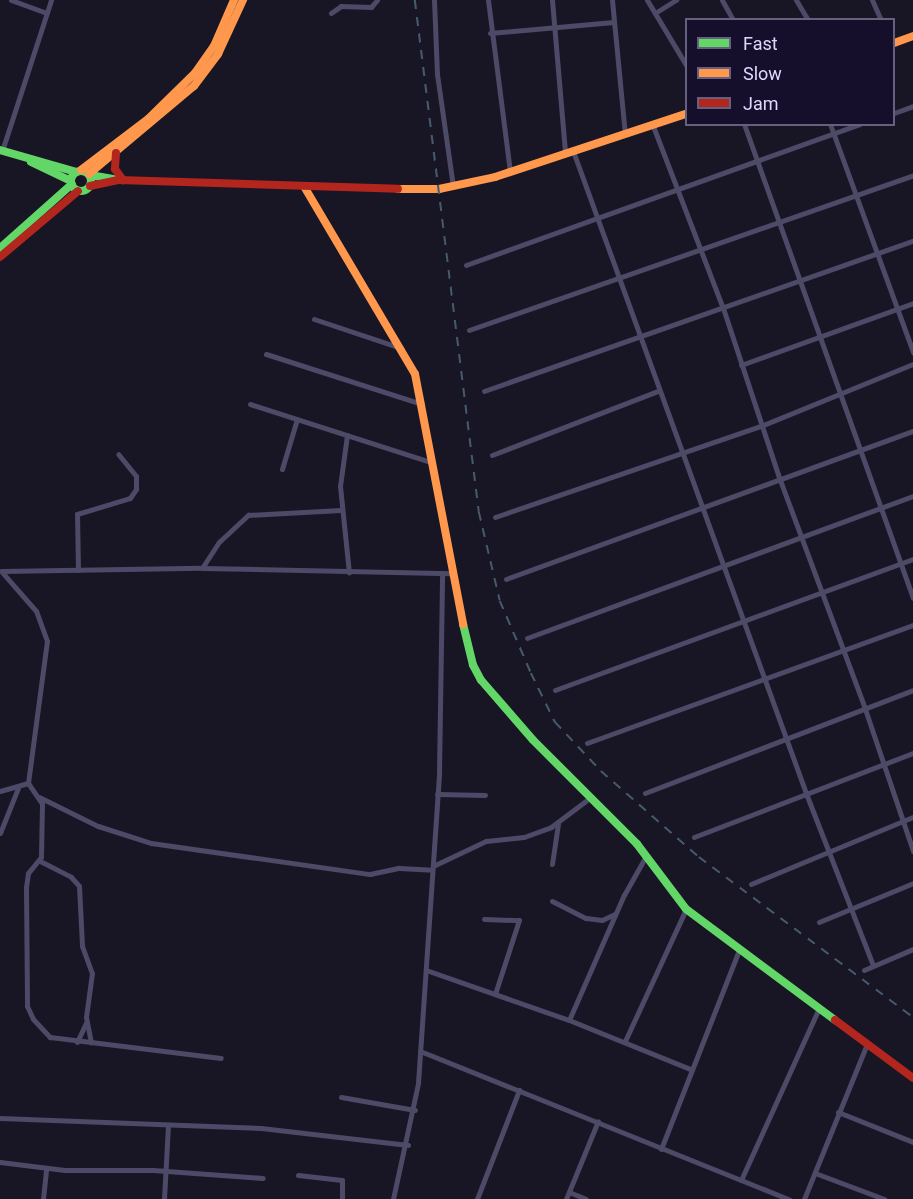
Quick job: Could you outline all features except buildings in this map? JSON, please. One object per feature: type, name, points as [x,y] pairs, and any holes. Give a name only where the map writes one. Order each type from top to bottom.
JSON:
[{"type":"street","points":[[11,0],[47,13]]},
{"type":"street","points":[[51,0],[1,150],[28,160],[71,183],[78,190]]},
{"type":"street","points":[[0,248],[71,183],[78,171],[148,119],[195,73],[214,46],[234,0]]},
{"type":"street","points":[[90,186],[90,175],[185,96],[209,69],[243,0]]},
{"type":"street","points":[[331,13],[341,6],[371,7],[377,0]]},
{"type":"street","points":[[434,0],[437,74],[453,187]]},
{"type":"street","points":[[488,0],[490,33],[510,172]]},
{"type":"street","points":[[552,0],[569,152],[598,219],[658,391],[746,621],[786,739],[873,965]]},
{"type":"street","points":[[612,0],[625,134]]},
{"type":"street","points":[[647,0],[685,62]]},
{"type":"street","points":[[655,13],[676,0]]},
{"type":"street","points":[[722,0],[732,18]]},
{"type":"street","points":[[796,0],[807,18]]},
{"type":"street","points":[[873,0],[880,18]]},
{"type":"street","points":[[490,33],[614,22]]},
{"type":"street","points":[[895,43],[913,36]]},
{"type":"street","points":[[895,113],[913,106]]},
{"type":"street","points":[[28,160],[121,180],[405,192],[453,187],[510,172],[685,115]]},
{"type":"street","points":[[653,126],[723,308],[761,426],[865,709],[913,851]]},
{"type":"street","points":[[745,126],[797,282],[913,598]]},
{"type":"street","points":[[831,126],[913,352]]},
{"type":"street","points":[[466,265],[677,193],[853,126]]},
{"type":"street","points":[[116,153],[115,169],[121,180]]},
{"type":"street","points":[[469,330],[913,175]]},
{"type":"street","points":[[0,256],[78,190],[121,180]]},
{"type":"street","points":[[305,188],[402,348],[415,374],[451,573],[476,671],[533,740],[646,856],[686,909],[913,1078]]},
{"type":"street","points":[[484,392],[913,241]]},
{"type":"street","points":[[741,365],[913,303]]},
{"type":"street","points":[[314,319],[402,348]]},
{"type":"street","points":[[266,354],[422,404]]},
{"type":"street","points":[[495,517],[761,426],[913,364]]},
{"type":"street","points":[[492,455],[658,391]]},
{"type":"street","points":[[250,404],[432,462]]},
{"type":"street","points":[[282,469],[297,419]]},
{"type":"street","points":[[506,579],[913,431]]},
{"type":"street","points":[[347,435],[340,469],[341,510],[349,573]]},
{"type":"street","points":[[78,570],[77,514],[130,498],[136,489],[136,476],[118,454]]},
{"type":"street","points":[[527,638],[913,496]]},
{"type":"street","points":[[202,568],[219,542],[248,515],[270,511],[341,510]]},
{"type":"street","points":[[555,690],[648,653],[746,621],[913,559]]},
{"type":"street","points":[[1,570],[202,568],[349,573],[451,573]]},
{"type":"street","points":[[1,570],[26,596],[46,632],[28,783],[42,804],[40,861],[26,878],[27,1006],[46,1036],[77,1042],[220,1058]]},
{"type":"street","points":[[393,1199],[415,1110],[420,1051],[437,794],[442,574]]},
{"type":"street","points":[[587,744],[913,625]]},
{"type":"street","points":[[645,794],[913,690]]},
{"type":"street","points":[[694,837],[913,753]]},
{"type":"street","points":[[0,791],[18,788],[28,783]]},
{"type":"street","points":[[0,833],[18,788]]},
{"type":"street","points":[[437,794],[485,795]]},
{"type":"street","points":[[38,797],[98,826],[151,843],[370,874],[399,868],[432,868],[480,843],[531,835],[558,824],[591,797]]},
{"type":"street","points":[[751,884],[913,817]]},
{"type":"street","points":[[552,864],[558,824]]},
{"type":"street","points":[[569,1020],[615,914],[646,856]]},
{"type":"street","points":[[40,861],[71,877],[79,886],[81,946],[92,973],[86,1023],[77,1042]]},
{"type":"street","points":[[819,922],[849,907],[913,883]]},
{"type":"street","points":[[552,901],[591,920],[615,914]]},
{"type":"street","points":[[625,1041],[686,909]]},
{"type":"street","points":[[484,919],[516,917],[519,920],[495,994]]},
{"type":"street","points":[[864,970],[913,949]]},
{"type":"street","points":[[661,1149],[690,1069],[739,950]]},
{"type":"street","points":[[426,970],[569,1020],[690,1069]]},
{"type":"street","points":[[741,1180],[819,1008]]},
{"type":"street","points":[[86,1023],[91,1043]]},
{"type":"street","points":[[804,1199],[867,1044]]},
{"type":"street","points":[[420,1051],[789,1199]]},
{"type":"street","points":[[477,1199],[519,1090]]},
{"type":"street","points":[[341,1097],[415,1110]]},
{"type":"street","points":[[838,1112],[913,1142]]},
{"type":"street","points":[[0,1118],[295,1130],[408,1145]]},
{"type":"street","points":[[566,1199],[598,1121]]},
{"type":"street","points":[[164,1199],[168,1126]]},
{"type":"street","points":[[0,1162],[46,1168],[166,1171],[262,1178]]},
{"type":"street","points":[[43,1199],[46,1168]]},
{"type":"street","points":[[815,1173],[884,1199]]},
{"type":"street","points":[[298,1175],[342,1180],[342,1199]]},
{"type":"street","points":[[569,1192],[586,1199]]},
{"type":"railway","points":[[415,0],[479,512],[500,601],[531,673],[555,722],[601,771],[699,857],[913,1017]]},
{"type":"traffic: fast","points":[[0,150],[76,172]]},
{"type":"traffic: fast","points":[[31,162],[71,181]]},
{"type":"traffic: fast","points":[[77,171],[85,171],[91,177],[91,181],[91,185],[85,191],[77,191],[71,185],[71,177],[77,171]]},
{"type":"traffic: fast","points":[[90,175],[119,180]]},
{"type":"traffic: fast","points":[[0,248],[72,184]]},
{"type":"traffic: fast","points":[[463,624],[473,665],[481,680],[533,740],[637,844],[686,909],[835,1020]]},
{"type":"traffic: slow","points":[[81,170],[148,119],[195,73],[214,46],[234,0]]},
{"type":"traffic: slow","points":[[89,174],[194,86],[218,54],[243,0]]},
{"type":"traffic: slow","points":[[895,43],[913,36]]},
{"type":"traffic: slow","points":[[398,189],[439,189],[495,177],[685,114]]},
{"type":"traffic: slow","points":[[305,188],[415,374],[463,624]]},
{"type":"traffic: jam","points":[[116,153],[115,169],[123,180]]},
{"type":"traffic: jam","points":[[90,186],[119,180],[398,189]]},
{"type":"traffic: jam","points":[[0,257],[78,191]]},
{"type":"traffic: jam","points":[[835,1020],[913,1078]]}]
